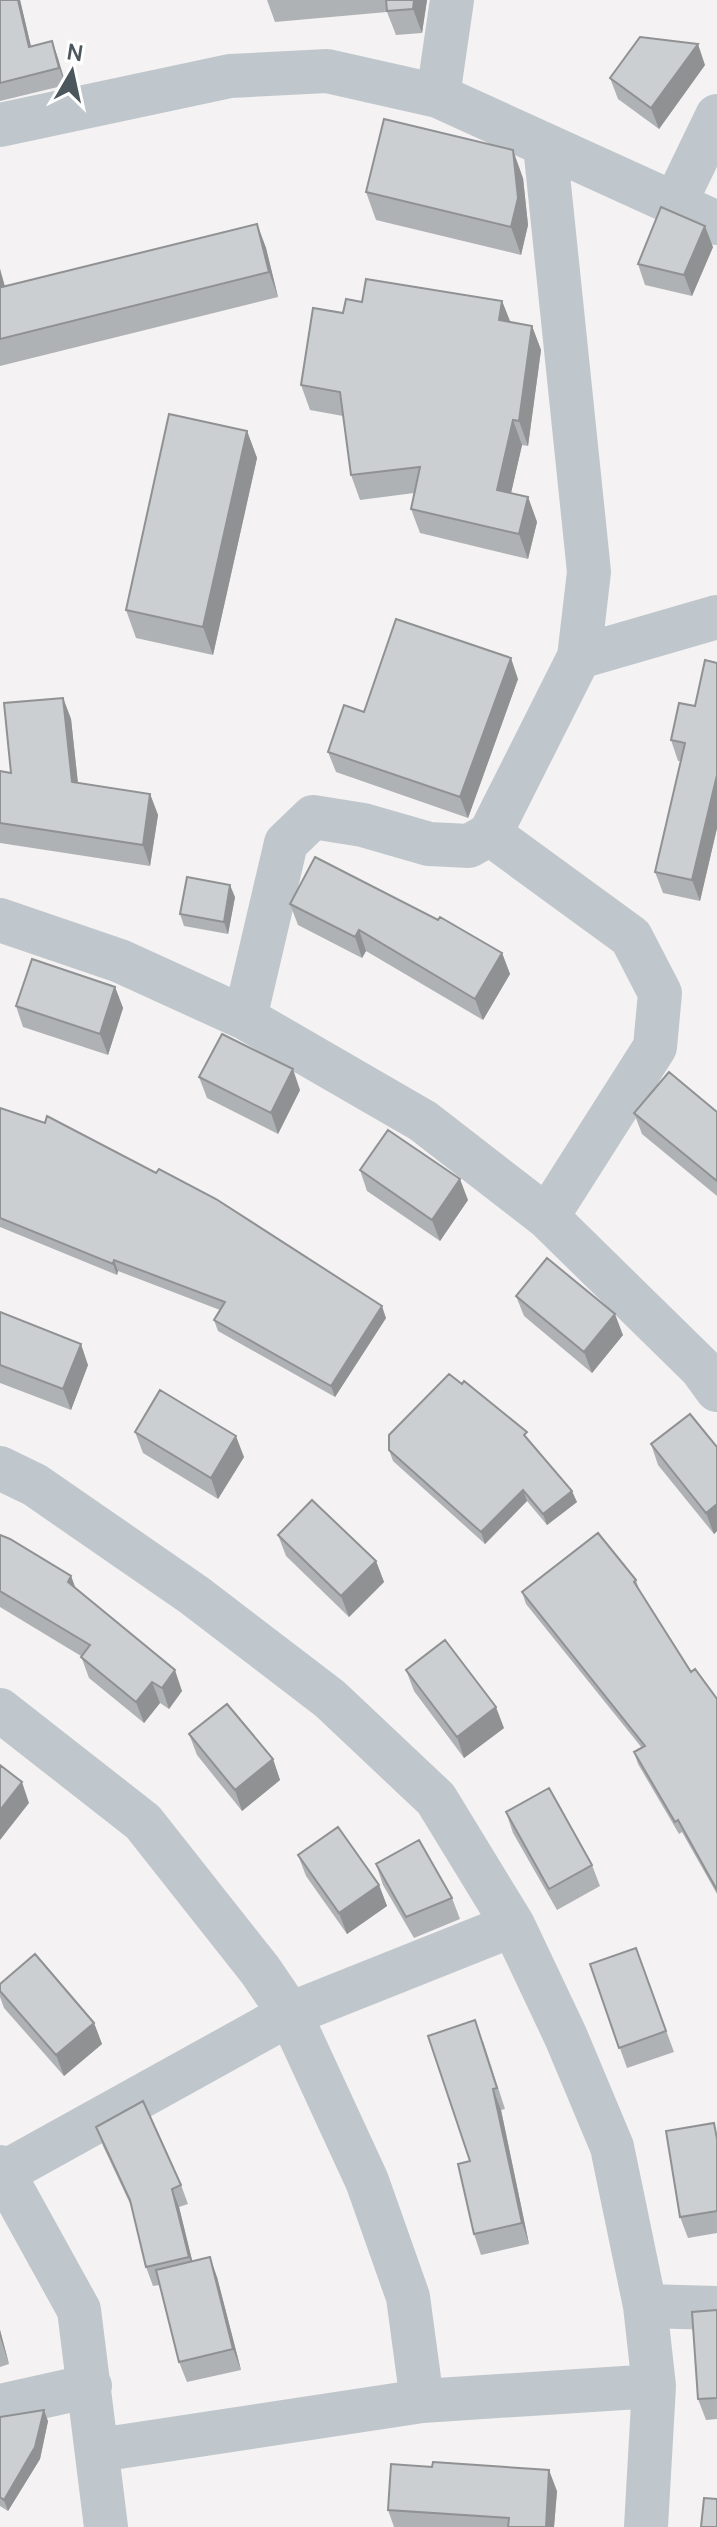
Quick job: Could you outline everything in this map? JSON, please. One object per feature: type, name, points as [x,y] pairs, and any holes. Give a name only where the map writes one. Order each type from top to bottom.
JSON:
[{"type":"street","points":[[438,96],[452,0]]},
{"type":"street","points":[[0,125],[230,76],[327,71],[438,96],[545,146],[676,201],[717,223]]},
{"type":"street","points":[[676,201],[717,116]]},
{"type":"street","points":[[245,1018],[286,843],[313,817],[363,825],[429,844],[469,846],[490,834],[579,657],[589,572],[545,146]]},
{"type":"street","points":[[579,657],[717,617]]},
{"type":"street","points":[[490,834],[631,937],[660,993],[655,1047],[547,1217]]},
{"type":"street","points":[[0,920],[120,961],[245,1018],[423,1121],[547,1217],[712,1371]]},
{"type":"street","points":[[0,1468],[35,1485],[194,1595],[330,1699],[436,1799],[513,1925],[566,2037],[612,2147],[645,2306],[654,2386],[646,2527]]},
{"type":"street","points":[[0,1710],[143,1822],[260,1970],[290,2014],[367,2181],[408,2297],[422,2401]]},
{"type":"street","points":[[106,2527],[99,2450],[79,2310],[2,2170],[290,2014],[513,1925]]},
{"type":"street","points":[[645,2306],[717,2308]]},
{"type":"street","points":[[0,2406],[90,2386]]},
{"type":"street","points":[[99,2450],[422,2401],[654,2386]]},
{"type":"building","points":[[0,0],[18,0],[29,47],[52,41],[59,68],[0,83]]},
{"type":"building","points":[[386,0],[414,0],[413,9],[387,11]]},
{"type":"building","points":[[640,37],[698,44],[651,108],[610,78]]},
{"type":"building","points":[[384,119],[513,150],[518,198],[511,227],[366,192]]},
{"type":"building","points":[[661,207],[705,226],[684,275],[638,264]]},
{"type":"building","points":[[257,224],[269,272],[0,339],[0,278],[2,287]]},
{"type":"building","points":[[366,279],[502,301],[499,320],[532,326],[519,421],[513,420],[497,490],[528,497],[519,534],[411,509],[420,467],[351,475],[340,392],[301,385],[313,308],[343,313],[346,299],[362,302]]},
{"type":"building","points":[[169,414],[247,431],[203,627],[126,610]]},
{"type":"building","points":[[396,619],[511,658],[460,797],[328,752],[344,705],[364,712]]},
{"type":"building","points":[[705,660],[717,663],[717,775],[692,880],[655,872],[685,743],[671,740],[679,703],[695,706]]},
{"type":"building","points":[[63,698],[72,782],[150,794],[143,845],[0,823],[0,771],[11,773],[4,703]]},
{"type":"building","points":[[315,857],[438,920],[440,917],[502,953],[475,999],[359,930],[355,937],[290,904]]},
{"type":"building","points":[[187,877],[230,885],[224,922],[180,914]]},
{"type":"building","points":[[32,959],[115,987],[100,1034],[16,1006]]},
{"type":"building","points":[[222,1034],[293,1069],[271,1113],[199,1077]]},
{"type":"building","points":[[669,1072],[717,1112],[717,1181],[634,1113]]},
{"type":"building","points":[[0,1108],[45,1123],[47,1116],[156,1173],[159,1169],[216,1199],[382,1306],[331,1386],[214,1320],[225,1302],[114,1260],[113,1264],[0,1218]]},
{"type":"building","points":[[388,1130],[460,1179],[432,1220],[360,1170]]},
{"type":"building","points":[[547,1258],[615,1314],[584,1352],[516,1296]]},
{"type":"building","points":[[0,1312],[81,1344],[63,1389],[0,1365]]},
{"type":"building","points":[[449,1374],[462,1384],[464,1381],[527,1432],[524,1435],[572,1491],[543,1514],[523,1490],[481,1532],[389,1450],[389,1435]]},
{"type":"building","points":[[160,1390],[236,1436],[211,1478],[135,1432]]},
{"type":"building","points":[[690,1414],[717,1447],[717,1504],[706,1513],[651,1444]]},
{"type":"building","points":[[312,1500],[376,1561],[341,1596],[278,1535]]},
{"type":"building","points":[[598,1533],[636,1580],[634,1582],[691,1672],[695,1669],[717,1699],[717,1890],[678,1820],[675,1822],[634,1752],[645,1746],[522,1592]]},
{"type":"building","points":[[0,1535],[71,1576],[68,1582],[175,1670],[162,1688],[152,1682],[136,1702],[81,1657],[90,1645],[0,1591]]},
{"type":"building","points":[[445,1640],[496,1707],[457,1737],[406,1670]]},
{"type":"building","points":[[227,1704],[273,1759],[235,1790],[189,1734]]},
{"type":"building","points":[[0,1765],[22,1782],[0,1810]]},
{"type":"building","points":[[549,1788],[592,1865],[549,1889],[506,1812]]},
{"type":"building","points":[[338,1827],[379,1885],[339,1913],[298,1855]]},
{"type":"building","points":[[419,1840],[452,1898],[406,1917],[376,1864]]},
{"type":"building","points":[[636,1948],[666,2031],[619,2048],[590,1964]]},
{"type":"building","points":[[35,1954],[94,2023],[56,2055],[0,1991],[0,1984]]},
{"type":"building","points":[[475,2020],[497,2088],[493,2089],[522,2223],[474,2234],[458,2164],[470,2161],[428,2036]]},
{"type":"building","points":[[143,2101],[181,2185],[172,2189],[189,2257],[146,2267],[130,2200],[96,2127]]},
{"type":"building","points":[[714,2123],[717,2139],[717,2211],[680,2217],[666,2131]]},
{"type":"building","points":[[210,2257],[233,2349],[179,2362],[156,2270]]},
{"type":"building","points":[[717,2310],[717,2398],[698,2399],[692,2312]]},
{"type":"building","points":[[44,2410],[35,2447],[4,2500],[0,2497],[0,2417]]},
{"type":"building","points":[[433,2462],[549,2470],[546,2527],[508,2527],[509,2518],[388,2510],[391,2464],[432,2467]]},
{"type":"building","points":[[704,2498],[717,2499],[717,2527],[701,2527]]}]
